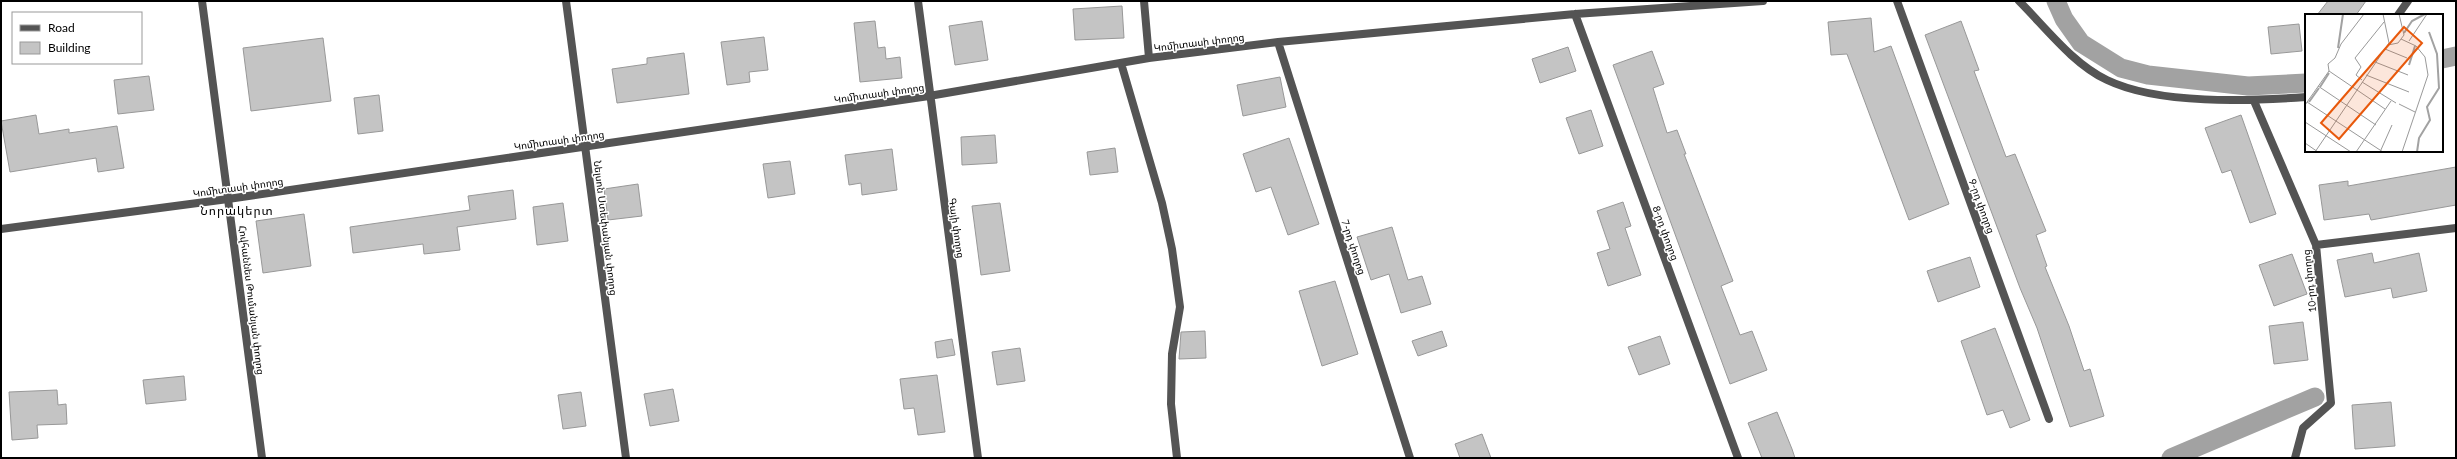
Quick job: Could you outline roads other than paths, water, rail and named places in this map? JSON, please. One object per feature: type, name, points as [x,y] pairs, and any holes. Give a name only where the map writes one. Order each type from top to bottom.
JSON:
[{"type":"street","name":"Հովհաննես Թումանյան փողոց","points":[[202,1],[262,458]]},
{"type":"street","name":"Նելսոն Ստեփանյան փողոց","points":[[566,1],[626,458]]},
{"type":"street","name":"Գայի փողոց","points":[[918,1],[929,96],[978,458]]},
{"type":"street","points":[[1144,1],[1149,58]]},
{"type":"street","name":"Կոմիտասի փողոց","points":[[1,229],[228,199],[929,96],[1149,58],[1278,42],[1575,14],[1763,1]]},
{"type":"street","name":"9-րդ փողոց","points":[[1897,1],[2049,419]]},
{"type":"street","points":[[2019,1],[2080,62],[2107,80],[2150,95],[2254,101],[2305,97]]},
{"type":"street","points":[[2399,14],[2408,1]]},
{"type":"street","name":"8-րդ փողոց","points":[[1575,14],[1738,458]]},
{"type":"street","name":"7-րդ փողոց","points":[[1278,42],[1410,458]]},
{"type":"street","points":[[1121,63],[1162,204],[1172,248],[1180,307],[1172,354],[1171,404],[1177,458]]},
{"type":"street","name":"10-րդ փողոց","points":[[2254,101],[2316,245],[2332,403],[2302,428],[2294,458]]},
{"type":"street","points":[[2316,245],[2456,228]]},
{"type":"waterway","points":[[2056,1],[2064,19],[2081,43],[2121,68],[2148,75],[2248,86],[2305,83]]},
{"type":"waterway","points":[[2443,59],[2456,56]]},
{"type":"waterway","points":[[2171,458],[2315,397]]},
{"type":"district","name":"Նորակերտ","points":[[237,210]]}]
